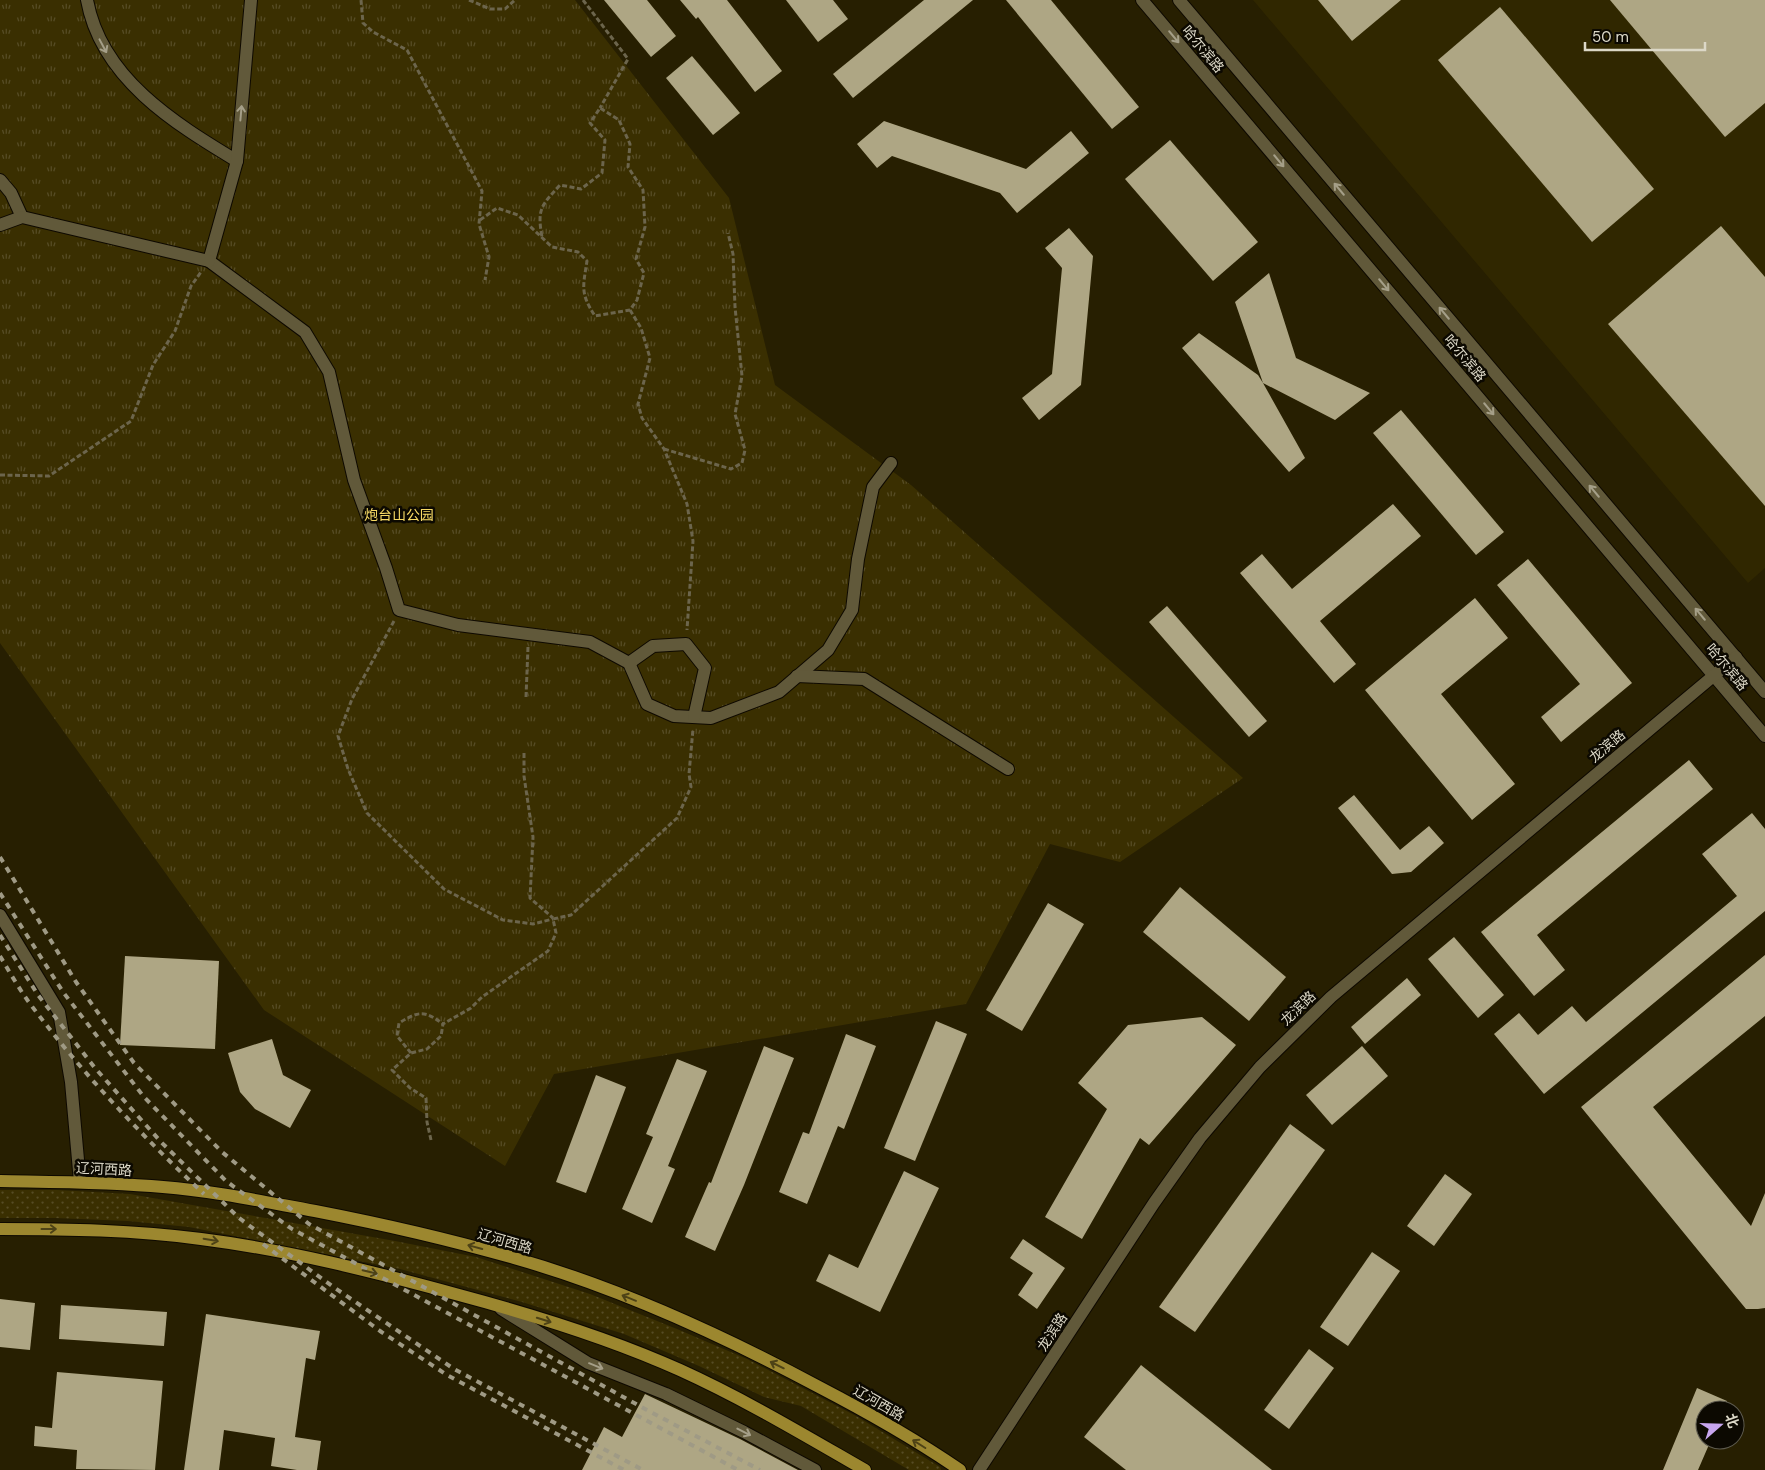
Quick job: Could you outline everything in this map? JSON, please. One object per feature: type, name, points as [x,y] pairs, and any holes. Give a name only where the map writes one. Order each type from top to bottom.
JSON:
[{"type":"main road","name":"辽河西路","points":[[0,1181],[80,1182],[164,1187],[256,1200],[415,1232],[516,1258],[600,1287],[700,1328],[784,1368],[874,1416],[960,1470]]},
{"type":"main road","points":[[0,1229],[81,1229],[164,1234],[203,1239],[330,1263],[404,1280],[494,1305],[582,1331],[679,1370],[760,1409],[865,1470]]},
{"type":"street","points":[[87,0],[95,30],[109,56],[129,81],[156,107],[184,129],[236,161]]},
{"type":"street","points":[[209,261],[236,161],[252,0]]},
{"type":"street","name":"哈尔滨路","points":[[1142,0],[1765,736]]},
{"type":"street","name":"哈尔滨路","points":[[1178,0],[1765,692]]},
{"type":"street","points":[[0,180],[11,193],[22,217]]},
{"type":"street","points":[[0,225],[22,217],[209,261],[305,332],[329,372],[354,480],[399,610],[458,625],[590,642],[629,663],[647,704],[674,716],[711,718],[779,692],[828,650],[852,610],[858,559],[873,487],[891,463]]},
{"type":"street","points":[[629,663],[653,646],[686,644],[705,668],[694,717]]},
{"type":"street","name":"龙滨路","points":[[979,1470],[1154,1203],[1200,1138],[1260,1067],[1331,997],[1736,657]]},
{"type":"street","points":[[797,676],[864,679],[1008,769]]},
{"type":"street","points":[[0,915],[60,1012],[71,1082],[80,1182]]},
{"type":"street","points":[[494,1305],[588,1363],[666,1394],[744,1432],[815,1470]]},
{"type":"path","points":[[361,0],[363,23],[373,32],[407,50],[482,191],[479,224],[489,257],[485,280]]},
{"type":"path","points":[[469,0],[490,9],[505,9],[515,0]]},
{"type":"path","points":[[542,237],[539,218],[545,202],[560,185],[581,189],[602,173],[605,140],[590,123],[628,59],[583,0]]},
{"type":"path","points":[[480,220],[497,208],[518,215],[552,247],[578,252],[587,261],[583,282],[585,300],[595,316],[630,310],[637,300],[644,273],[636,259],[645,227],[643,190],[628,167],[630,144],[619,120],[600,108]]},
{"type":"path","points":[[664,448],[731,469],[742,463],[746,450],[735,414],[742,376],[735,307],[733,254],[728,233]]},
{"type":"path","points":[[0,476],[49,476],[131,421],[153,365],[175,331],[191,286],[209,261]]},
{"type":"path","points":[[630,310],[640,328],[650,358],[638,404],[642,418],[664,448],[687,504],[694,541],[686,644]]},
{"type":"path","points":[[399,610],[352,699],[338,736],[348,769],[367,813],[444,889],[504,920],[533,924],[571,915],[677,818],[690,787],[689,774],[694,717]]},
{"type":"path","points":[[526,697],[528,634]]},
{"type":"path","points":[[443,1024],[471,1008],[482,997],[548,951],[556,933],[553,919],[530,898],[533,837],[524,776],[524,753]]},
{"type":"path","points":[[411,1053],[397,1036],[399,1023],[413,1014],[430,1014],[443,1024]]},
{"type":"path","points":[[431,1140],[427,1122],[426,1098],[410,1088],[392,1070],[411,1053],[427,1049],[441,1036],[443,1024]]},
{"type":"shaded area","points":[[1253,0],[1765,0],[1765,568],[1748,583]]},
{"type":"green space","name":"炮台山公园","points":[[0,0],[575,0],[729,198],[775,385],[911,485],[1243,778],[1120,862],[1050,844],[966,1004],[554,1074],[505,1166],[264,1010],[0,643]]},
{"type":"green space","points":[[0,1190],[57,1190],[130,1194],[476,1257],[590,1294],[747,1359],[856,1416],[940,1467],[941,1470],[909,1470],[801,1406],[764,1397],[699,1366],[624,1334],[522,1302],[400,1269],[189,1227],[128,1221],[0,1218]]},
{"type":"building","points":[[604,0],[647,0],[676,36],[651,57]]},
{"type":"building","points":[[680,0],[727,0],[782,71],[755,92],[698,17],[696,19]]},
{"type":"building","points":[[786,0],[833,0],[848,19],[818,42]]},
{"type":"building","points":[[924,0],[973,0],[853,98],[833,74]]},
{"type":"building","points":[[1006,0],[1051,0],[1139,107],[1112,129]]},
{"type":"building","points":[[1318,0],[1401,0],[1352,41]]},
{"type":"building","points":[[1610,0],[1765,0],[1765,103],[1725,137]]},
{"type":"building","points":[[1500,7],[1654,189],[1592,242],[1438,60]]},
{"type":"building","points":[[692,56],[740,113],[713,135],[666,78]]},
{"type":"building","points":[[884,121],[1026,169],[1071,131],[1089,153],[1017,213],[1000,193],[892,156],[877,168],[857,144]]},
{"type":"building","points":[[1170,140],[1258,242],[1213,281],[1125,179]]},
{"type":"building","points":[[1721,226],[1765,277],[1765,506],[1608,324]]},
{"type":"building","points":[[1069,228],[1093,256],[1081,385],[1039,420],[1022,398],[1052,374],[1062,268],[1045,248]]},
{"type":"building","points":[[1269,273],[1296,358],[1370,393],[1335,420],[1263,383],[1235,302]]},
{"type":"building","points":[[1199,333],[1258,375],[1305,458],[1289,472],[1182,348]]},
{"type":"building","points":[[1401,410],[1504,532],[1476,555],[1373,433]]},
{"type":"building","points":[[1393,504],[1421,536],[1320,621],[1356,664],[1334,683],[1240,573],[1262,554],[1292,589]]},
{"type":"building","points":[[1528,559],[1632,683],[1561,742],[1541,717],[1580,684],[1497,585]]},
{"type":"building","points":[[1475,598],[1508,638],[1441,694],[1515,784],[1472,820],[1365,690]]},
{"type":"building","points":[[1167,606],[1267,721],[1249,737],[1149,622]]},
{"type":"building","points":[[1689,760],[1713,789],[1537,935],[1565,970],[1534,996],[1481,932]]},
{"type":"building","points":[[1354,795],[1400,850],[1429,826],[1444,843],[1411,872],[1392,874],[1338,808]]},
{"type":"building","points":[[1752,813],[1765,829],[1765,911],[1544,1094],[1494,1034],[1519,1013],[1538,1035],[1572,1006],[1586,1022],[1737,896],[1702,854]]},
{"type":"building","points":[[1180,887],[1286,977],[1249,1021],[1143,932]]},
{"type":"building","points":[[1048,903],[1084,924],[1022,1031],[986,1010]]},
{"type":"building","points":[[1454,937],[1504,995],[1478,1018],[1428,959]]},
{"type":"building","points":[[1765,955],[1765,1016],[1653,1107],[1751,1226],[1765,1193],[1765,1308],[1746,1309],[1581,1107]]},
{"type":"building","points":[[125,956],[219,961],[215,1049],[120,1045]]},
{"type":"building","points":[[1407,978],[1421,995],[1365,1044],[1351,1027]]},
{"type":"building","points":[[1202,1017],[1236,1045],[1149,1145],[1140,1138],[1082,1239],[1045,1217],[1107,1109],[1078,1083],[1128,1025]]},
{"type":"building","points":[[936,1021],[967,1034],[915,1161],[884,1148]]},
{"type":"building","points":[[846,1034],[876,1046],[844,1129],[838,1126],[807,1204],[779,1192],[803,1132],[809,1134]]},
{"type":"building","points":[[272,1039],[283,1075],[311,1090],[290,1128],[255,1109],[240,1092],[228,1053]]},
{"type":"building","points":[[764,1046],[794,1058],[744,1185],[715,1251],[685,1237],[709,1182],[711,1183]]},
{"type":"building","points":[[1362,1046],[1388,1076],[1332,1125],[1306,1095]]},
{"type":"building","points":[[677,1059],[707,1071],[668,1166],[675,1169],[652,1223],[622,1209],[653,1137],[646,1134]]},
{"type":"building","points":[[596,1075],[626,1087],[586,1193],[556,1182]]},
{"type":"building","points":[[1290,1124],[1325,1150],[1195,1332],[1159,1307]]},
{"type":"building","points":[[904,1171],[939,1188],[880,1312],[816,1281],[829,1254],[858,1268]]},
{"type":"building","points":[[1445,1174],[1472,1194],[1434,1246],[1407,1226]]},
{"type":"building","points":[[1023,1239],[1065,1268],[1037,1309],[1018,1295],[1033,1273],[1010,1258]]},
{"type":"building","points":[[1372,1252],[1400,1271],[1348,1346],[1320,1327]]},
{"type":"building","points":[[0,1299],[35,1303],[30,1350],[0,1347]]},
{"type":"building","points":[[61,1305],[167,1312],[164,1346],[59,1339]]},
{"type":"building","points":[[206,1314],[320,1331],[315,1360],[306,1358],[295,1437],[321,1441],[317,1470],[297,1470],[271,1466],[275,1438],[224,1430],[219,1470],[184,1470]]},
{"type":"building","points":[[1309,1349],[1334,1368],[1289,1429],[1264,1410]]},
{"type":"building","points":[[1141,1365],[1272,1470],[1126,1470],[1084,1437]]},
{"type":"building","points":[[57,1372],[163,1381],[155,1470],[76,1469],[77,1450],[34,1446],[35,1426],[52,1428]]},
{"type":"building","points":[[1697,1388],[1725,1400],[1695,1400],[1695,1450],[1707,1450],[1698,1470],[1663,1470]]},
{"type":"building","points":[[645,1394],[740,1439],[798,1470],[582,1470],[604,1427],[622,1437]]},
{"type":"railway","points":[[0,857],[76,982],[134,1063],[222,1152],[309,1224],[760,1470]]},
{"type":"railway","points":[[0,893],[63,992],[144,1097],[226,1181],[292,1229],[738,1470]]},
{"type":"railway","points":[[0,935],[38,995],[95,1068],[161,1142],[239,1218],[332,1286],[454,1369],[643,1470]]},
{"type":"railway","points":[[0,956],[28,1001],[90,1077],[157,1149],[204,1194]]},
{"type":"railway","points":[[263,1244],[380,1331],[447,1375],[624,1470]]}]
